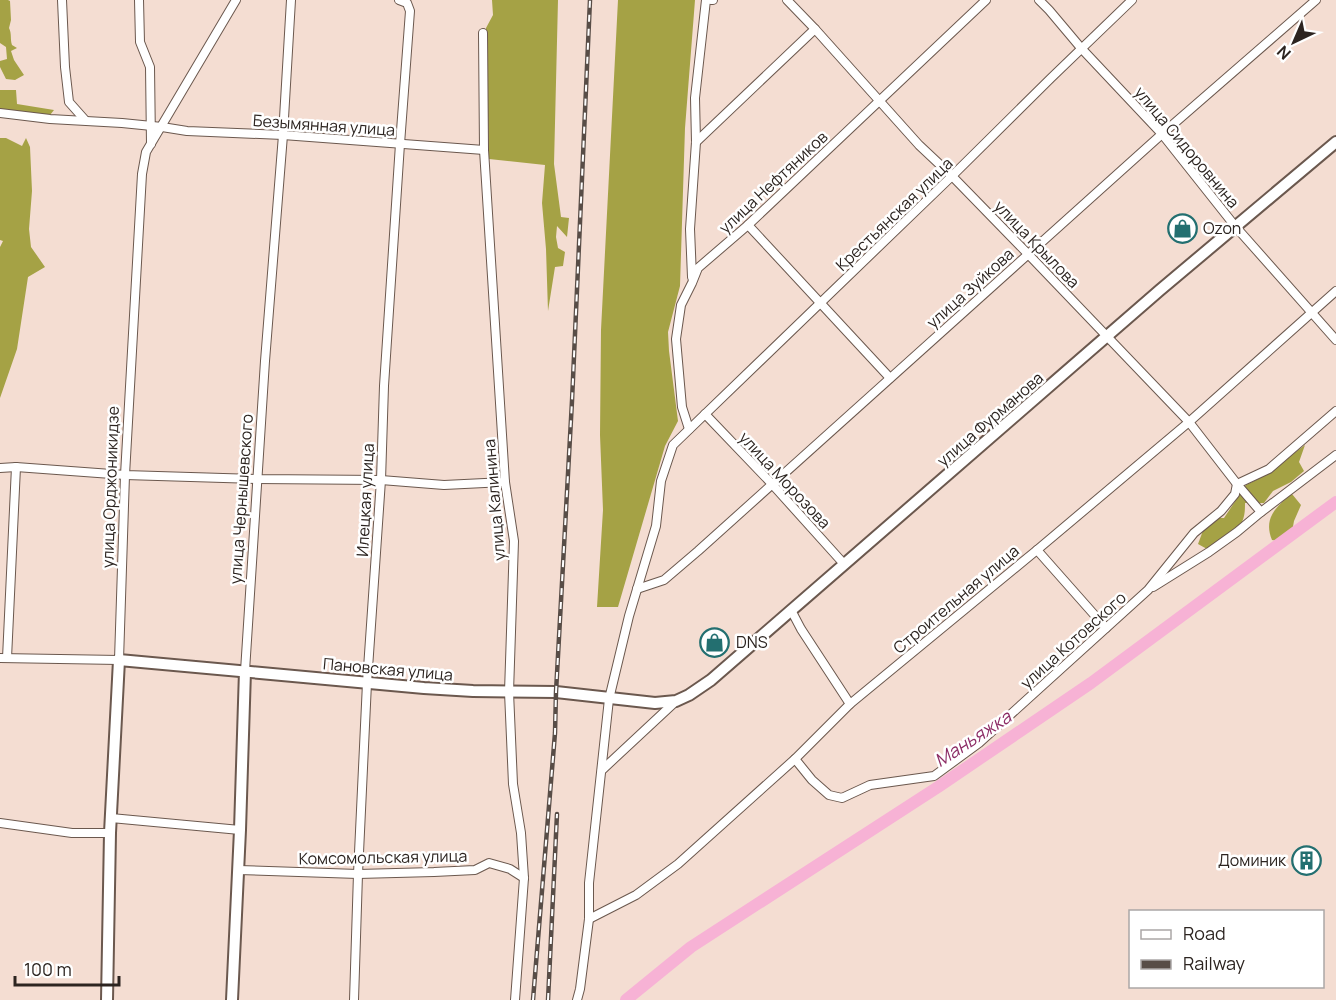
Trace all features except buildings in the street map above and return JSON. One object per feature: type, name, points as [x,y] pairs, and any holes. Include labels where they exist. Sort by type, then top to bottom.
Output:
[{"type":"main road","name":"улица Фурманова","points":[[655,703],[676,701],[711,680],[1235,226],[1336,142]]},
{"type":"main road","name":"Пановская улица","points":[[119,660],[424,688],[556,692],[655,703]]},
{"type":"main road","name":"улица Орджоникидзе","points":[[106,1000],[110,833],[119,660]]},
{"type":"main road","name":"улица Чернышевского","points":[[232,1000],[245,671]]},
{"type":"street","points":[[62,0],[69,102],[84,120]]},
{"type":"street","points":[[139,0],[140,42],[150,68],[151,146]]},
{"type":"street","name":"улица Орджоникидзе","points":[[119,660],[125,475],[142,174],[147,152],[236,0]]},
{"type":"street","name":"улица Чернышевского","points":[[245,671],[291,0]]},
{"type":"street","points":[[692,283],[690,229],[696,142],[694,98],[706,0]]},
{"type":"street","name":"улица Крылова","points":[[787,0],[919,145],[1028,254],[1188,422],[1261,512]]},
{"type":"street","name":"улица Нефтяников","points":[[689,429],[682,407],[676,339],[681,305],[698,268],[748,225],[986,0]]},
{"type":"street","name":"улица Сидоровнина","points":[[1039,0],[1162,134],[1235,226],[1336,340]]},
{"type":"street","name":"Крестьянская улица","points":[[637,589],[656,526],[661,481],[673,445],[1132,0]]},
{"type":"street","name":"улица Зуйкова","points":[[637,589],[664,580],[698,551],[1162,134],[1316,0]]},
{"type":"street","name":"Илецкая улица","points":[[354,1000],[367,683],[381,480],[384,386],[410,11],[403,2]]},
{"type":"street","points":[[696,142],[815,29]]},
{"type":"street","name":"улица Калинина","points":[[483,33],[484,150],[505,482],[514,541],[509,692],[513,784],[521,833],[524,879],[515,1000]]},
{"type":"street","name":"Безымянная улица","points":[[0,113],[187,131],[283,135],[484,150]]},
{"type":"street","points":[[748,225],[890,378]]},
{"type":"street","name":"Строительная улица","points":[[589,919],[636,895],[678,864],[795,759],[850,704],[1188,422],[1336,291]]},
{"type":"street","points":[[1237,484],[1269,469],[1336,411]]},
{"type":"street","name":"улица Морозова","points":[[705,414],[844,564]]},
{"type":"street","points":[[1148,590],[1238,532],[1336,455]]},
{"type":"street","points":[[0,468],[16,466],[125,475],[381,480],[444,485],[505,482]]},
{"type":"street","points":[[16,466],[3,658],[119,660]]},
{"type":"street","name":"улица Котовского","points":[[795,759],[828,795],[842,798],[870,785],[934,776],[979,743],[1148,590],[1194,533],[1228,503],[1235,494],[1237,484]]},
{"type":"street","points":[[1037,550],[1106,628]]},
{"type":"street","points":[[577,1000],[589,919],[589,883],[609,699],[637,589]]},
{"type":"street","points":[[791,610],[850,704]]},
{"type":"street","points":[[602,770],[676,701]]},
{"type":"street","points":[[111,818],[240,830]]},
{"type":"street","points":[[0,823],[72,833],[110,833]]},
{"type":"street","name":"Комсомольская улица","points":[[238,870],[358,874],[434,873],[475,870],[489,863],[510,869],[524,879]]},
{"type":"shaded area","points":[[0,0],[10,1],[9,28],[12,45],[17,48],[11,51],[24,75],[15,80],[6,79],[0,67],[0,61],[7,59],[6,47],[0,43]]},
{"type":"shaded area","points":[[492,0],[558,0],[554,164],[561,217],[569,218],[567,237],[557,226],[558,248],[565,252],[563,266],[555,267],[548,311],[542,203],[545,165],[489,159],[486,28],[493,15]]},
{"type":"shaded area","points":[[618,0],[695,0],[685,128],[680,286],[668,332],[678,421],[665,446],[618,607],[597,607],[603,510],[600,435],[601,330]]},
{"type":"shaded area","points":[[0,90],[16,90],[17,104],[54,110],[50,115],[0,109]]},
{"type":"shaded area","points":[[0,138],[6,138],[22,146],[26,138],[30,147],[32,191],[29,229],[31,247],[45,267],[28,277],[17,349],[0,398],[0,247],[3,241],[0,240]]},
{"type":"shaded area","points":[[1305,445],[1299,462],[1304,471],[1291,482],[1273,491],[1264,503],[1245,503],[1242,522],[1221,540],[1207,549],[1198,544],[1204,528],[1216,518],[1224,518],[1246,485],[1260,478]]},
{"type":"shaded area","points":[[1292,494],[1301,505],[1292,532],[1278,541],[1272,540],[1270,519],[1276,508]]},
{"type":"waterway","name":"Маньяжка","points":[[626,1000],[691,947],[938,787],[1091,683],[1336,502]]},
{"type":"railway","points":[[533,1000],[555,733],[590,0]]},
{"type":"railway","points":[[548,1000],[557,814]]},
{"type":"place","name":"Ozon","points":[[1182,228]]},
{"type":"place","name":"DNS","points":[[715,642]]},
{"type":"place","name":"Доминик","points":[[1307,860]]}]
